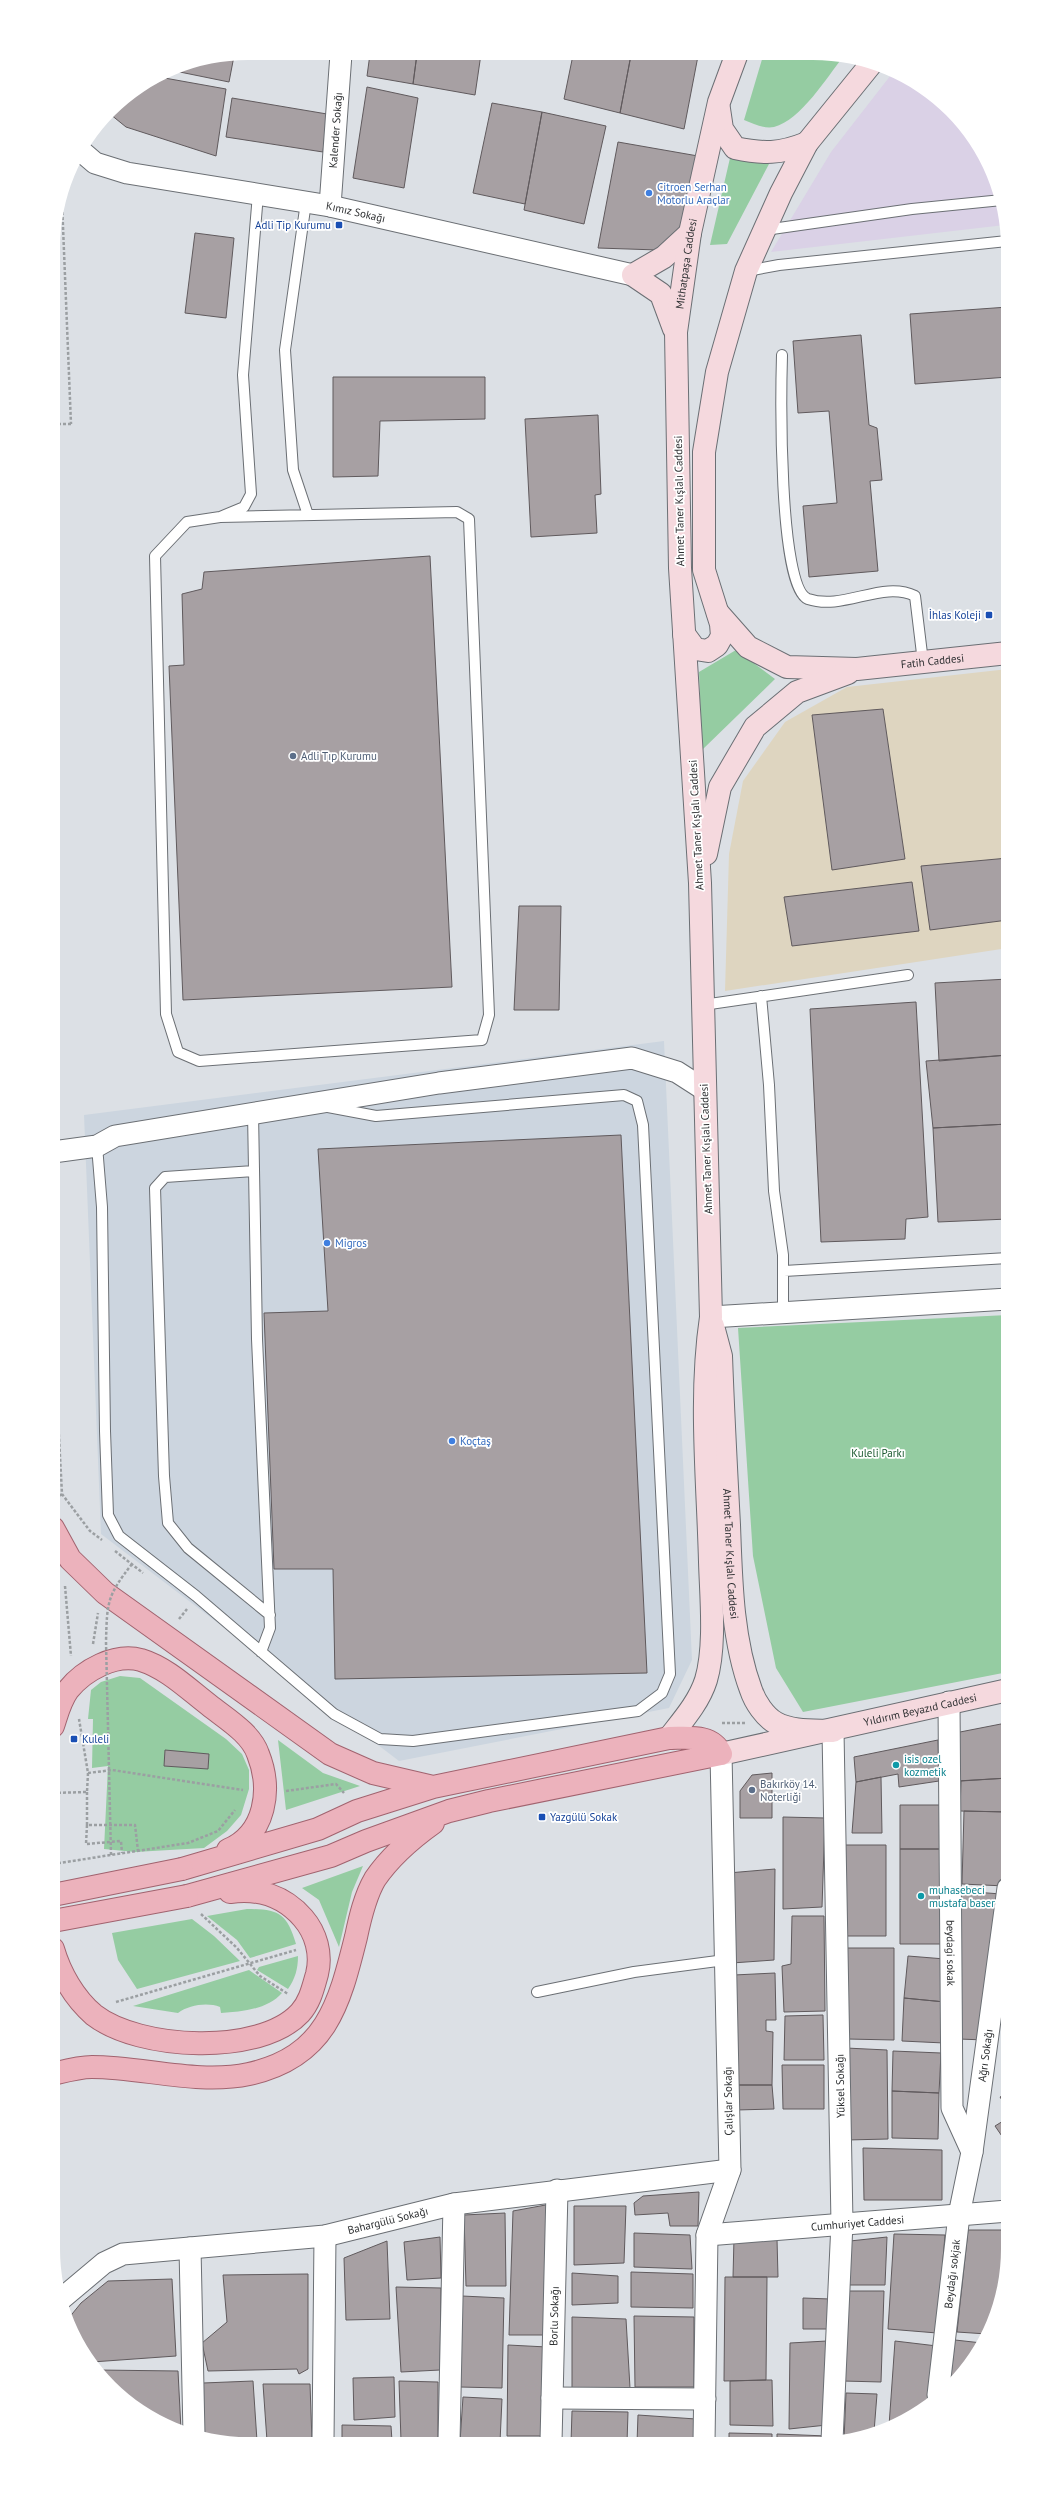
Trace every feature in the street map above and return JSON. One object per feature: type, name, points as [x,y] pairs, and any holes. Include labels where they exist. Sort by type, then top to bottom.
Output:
[{"type":"main road","name":"Mithatpaşa Caddesi","points":[[676,332],[690,233],[719,102],[735,60]]},
{"type":"main road","points":[[684,634],[695,649],[708,651],[717,645],[722,636],[704,570],[704,452],[717,372],[746,271],[807,143],[868,68]]},
{"type":"main road","points":[[719,102],[722,129],[735,148],[761,153],[787,151],[807,143]]},
{"type":"main road","points":[[676,332],[661,294],[633,275],[664,257],[690,233]]},
{"type":"main road","name":"Ahmet Taner Kışlalı Caddesi","points":[[670,1738],[699,1699],[706,1678],[710,1647],[711,1594],[704,1378],[705,1356],[711,1317],[700,883],[680,568],[676,332]]},
{"type":"main road","points":[[716,610],[748,647],[787,667],[857,670]]},
{"type":"main road","name":"Fatih Caddesi","points":[[857,670],[1001,654]]},
{"type":"main road","points":[[700,883],[720,787],[755,728],[797,692],[857,670]]},
{"type":"main road","name":"Ahmet Taner Kışlalı Caddesi","points":[[711,1317],[721,1356],[730,1567],[738,1639],[751,1691],[761,1709],[776,1723],[797,1728],[833,1731]]},
{"type":"main road","points":[[60,1538],[63,1548],[85,1576],[105,1593],[330,1754],[373,1773],[433,1787]]},
{"type":"main road","points":[[60,1705],[74,1685],[98,1666],[116,1660],[139,1660],[157,1666],[174,1677],[236,1727],[249,1740],[258,1753],[266,1794],[261,1816],[249,1836],[238,1846],[182,1869]]},
{"type":"main road","name":"Yıldırım Beyazıd Caddesi","points":[[721,1754],[833,1731],[949,1702],[1001,1691]]},
{"type":"main road","points":[[60,1894],[182,1869],[318,1829],[356,1811],[433,1787],[670,1738],[694,1738],[710,1741],[718,1747],[721,1754],[489,1801],[449,1811],[366,1840],[331,1856],[193,1902]]},
{"type":"main road","points":[[60,2073],[91,2067],[213,2077],[248,2074],[276,2065],[301,2053],[324,2028],[336,2007],[361,1915],[374,1881],[404,1846],[449,1811]]},
{"type":"main road","points":[[60,1920],[193,1902],[247,1890],[277,1897],[292,1905],[302,1917],[318,1944],[319,1965],[312,1993],[306,2005],[288,2023],[270,2033],[248,2039],[198,2043],[143,2036],[110,2024],[95,2015],[80,2001],[60,1969]]},
{"type":"street","name":"Kalender Sokağı","points":[[330,206],[341,60]]},
{"type":"street","name":"Kımız Sokağı","points":[[85,154],[95,163],[127,173],[330,206],[633,275]]},
{"type":"street","points":[[60,1151],[97,1146],[115,1136],[307,1103],[439,1083],[632,1058],[677,1072],[705,1090]]},
{"type":"street","points":[[711,1317],[1001,1299]]},
{"type":"street","name":"beydagi sokak","points":[[949,1702],[952,2108],[972,2152]]},
{"type":"street","name":"Yüksel Sokağı","points":[[832,2436],[842,2223],[833,1731]]},
{"type":"street","name":"Çalışlar Sokağı","points":[[704,2437],[707,2235],[730,2170],[721,1754]]},
{"type":"street","name":"Ağrı Sokağı","points":[[972,2152],[1001,1939]]},
{"type":"street","name":"Beydağı sokjak","points":[[939,2388],[960,2215],[972,2152]]},
{"type":"street","name":"Bahargülü Sokağı","points":[[66,2295],[104,2263],[123,2254],[325,2236],[454,2204],[557,2190],[730,2170]]},
{"type":"street","name":"Borlu Sokağı","points":[[551,2437],[557,2190]]},
{"type":"street","points":[[449,2437],[454,2204]]},
{"type":"street","name":"Cumhuriyet Caddesi","points":[[707,2235],[842,2223],[1001,2212]]},
{"type":"street","points":[[323,2437],[325,2236]]},
{"type":"street","points":[[190,2248],[194,2429]]},
{"type":"street","points":[[552,2398],[705,2399]]},
{"type":"lane","points":[[220,517],[244,507],[251,494],[243,375],[258,194]]},
{"type":"lane","points":[[765,230],[912,209],[995,201]]},
{"type":"lane","points":[[306,202],[285,350],[293,470],[308,515]]},
{"type":"lane","points":[[746,271],[779,265],[1001,242]]},
{"type":"lane","points":[[782,355],[781,469],[792,568],[797,587],[807,598],[820,601],[839,601],[904,590],[915,596],[923,662]]},
{"type":"lane","points":[[457,512],[469,519],[489,1015],[482,1040],[199,1061],[178,1052],[166,1014],[155,556],[187,522],[220,517],[457,512]]},
{"type":"lane","points":[[703,1005],[908,975]]},
{"type":"lane","points":[[761,996],[769,1085],[774,1191],[784,1271],[783,1313]]},
{"type":"lane","points":[[97,1146],[102,1207],[105,1431],[108,1516],[119,1536],[196,1596],[334,1714],[380,1739],[413,1741],[638,1711],[662,1692],[670,1674],[643,1125],[637,1101],[624,1095],[376,1116],[307,1103]]},
{"type":"lane","points":[[253,1113],[258,1346],[270,1615],[270,1628],[262,1652]]},
{"type":"lane","points":[[254,1171],[166,1177],[155,1188],[163,1442],[168,1523],[188,1548],[270,1615]]},
{"type":"lane","points":[[784,1271],[1001,1258]]},
{"type":"lane","points":[[537,1992],[634,1972],[725,1960]]},
{"type":"path","points":[[60,424],[71,424],[63,219]]},
{"type":"path","points":[[60,1456],[62,1494],[90,1531]]},
{"type":"path","points":[[63,1548],[74,1685],[88,1773],[86,1844],[121,1841],[122,1853]]},
{"type":"path","points":[[114,1551],[143,1573]]},
{"type":"path","points":[[111,1855],[106,1642],[107,1608],[114,1588],[132,1564]]},
{"type":"path","points":[[98,1666],[93,1651],[95,1621],[105,1593]]},
{"type":"path","points":[[721,1723],[776,1723]]},
{"type":"path","points":[[88,1773],[112,1770],[266,1794]]},
{"type":"path","points":[[60,1793],[87,1792]]},
{"type":"path","points":[[338,1798],[345,1795]]},
{"type":"path","points":[[60,1863],[188,1843],[218,1831],[234,1810]]},
{"type":"path","points":[[87,1825],[135,1825],[138,1851]]},
{"type":"path","points":[[193,1902],[202,1916],[237,1948],[260,1976],[306,2005]]},
{"type":"path","points":[[95,2015],[102,2006],[318,1944]]},
{"type":"shaded area","points":[[890,76],[907,85],[937,107],[962,134],[976,154],[987,176],[995,199],[999,226],[771,252],[831,152]]},
{"type":"shaded area","points":[[1001,670],[1001,949],[725,991],[729,854],[743,781],[785,722],[847,687]]},
{"type":"shaded area","points":[[664,1041],[692,1660],[669,1708],[399,1761],[101,1534],[84,1115]]},
{"type":"green space","points":[[762,60],[825,60],[839,62],[813,97],[794,116],[784,123],[774,127],[766,127],[744,120]]},
{"type":"green space","points":[[730,158],[769,164],[727,244],[710,245]]},
{"type":"green space","points":[[736,650],[775,679],[702,750],[699,672]]},
{"type":"green space","name":"Kuleli Parkı","points":[[1001,1315],[1001,1673],[803,1712],[776,1668],[753,1556],[738,1328]]},
{"type":"green space","points":[[120,1676],[140,1678],[226,1739],[242,1754],[249,1770],[249,1789],[241,1815],[227,1831],[204,1848],[135,1852],[104,1849],[108,1766],[92,1768],[93,1719],[88,1719],[91,1690],[101,1682]]},
{"type":"green space","points":[[278,1740],[323,1773],[360,1786],[286,1810]]},
{"type":"green space","points":[[363,1866],[352,1892],[339,1947],[319,1900],[302,1888]]},
{"type":"green space","points":[[247,1909],[266,1910],[280,1915],[289,1925],[296,1944],[250,1958],[237,1940],[207,1916]]},
{"type":"green space","points":[[192,1919],[214,1936],[240,1961],[137,1989],[118,1960],[112,1933]]},
{"type":"green space","points":[[298,1956],[296,1974],[288,1989],[257,1970],[259,1967]]},
{"type":"green space","points":[[249,1970],[282,1993],[270,2003],[254,2009],[229,2013],[221,2013],[220,2007],[215,2005],[193,2006],[178,2013],[133,2006]]},
{"type":"building","points":[[233,60],[229,82],[181,72],[199,66]]},
{"type":"building","points":[[369,60],[416,60],[413,84],[367,76]]},
{"type":"building","points":[[416,60],[480,60],[475,95],[413,84]]},
{"type":"building","points":[[572,60],[630,60],[620,113],[564,99]]},
{"type":"building","points":[[630,60],[697,60],[684,129],[620,113]]},
{"type":"building","points":[[166,78],[226,89],[216,156],[126,127],[113,117],[134,99]]},
{"type":"building","points":[[367,87],[418,98],[404,188],[353,178]]},
{"type":"building","points":[[232,98],[327,114],[323,152],[226,137]]},
{"type":"building","points":[[492,103],[542,112],[525,204],[473,193]]},
{"type":"building","points":[[542,112],[606,126],[584,224],[524,210]]},
{"type":"building","name":"Citroen Serhan Motorlu Araçlar","points":[[618,142],[698,156],[679,231],[658,250],[598,248]]},
{"type":"building","points":[[195,233],[234,238],[226,318],[185,313]]},
{"type":"building","points":[[1001,308],[1001,378],[915,384],[910,314]]},
{"type":"building","points":[[861,335],[869,425],[877,428],[882,480],[870,481],[878,571],[809,577],[803,506],[837,503],[829,411],[798,413],[793,341]]},
{"type":"building","points":[[333,377],[485,377],[485,419],[380,421],[378,476],[333,477]]},
{"type":"building","points":[[598,415],[601,494],[595,495],[597,533],[531,537],[525,419]]},
{"type":"building","points":[[430,556],[452,987],[183,1000],[169,666],[184,665],[182,594],[202,589],[204,572]]},
{"type":"building","points":[[883,709],[905,859],[832,870],[812,715]]},
{"type":"building","points":[[1001,859],[1001,921],[930,930],[921,866]]},
{"type":"building","points":[[912,882],[919,931],[792,946],[784,897]]},
{"type":"building","points":[[519,906],[561,906],[559,1010],[514,1010]]},
{"type":"building","points":[[1001,979],[1001,1056],[939,1061],[935,983]]},
{"type":"building","points":[[916,1002],[928,1217],[906,1219],[905,1239],[821,1242],[810,1009]]},
{"type":"building","points":[[1001,1056],[1001,1124],[933,1128],[926,1061]]},
{"type":"building","points":[[1001,1124],[1001,1219],[938,1222],[933,1128]]},
{"type":"building","name":"Koçtaş","points":[[621,1135],[647,1673],[335,1679],[333,1569],[274,1569],[264,1313],[328,1311],[318,1149]]},
{"type":"building","points":[[1001,1724],[1001,1778],[957,1781],[955,1733]]},
{"type":"building","name":"isis ozel kozmetik","points":[[938,1740],[939,1781],[899,1787],[898,1774],[856,1782],[854,1757]]},
{"type":"building","points":[[165,1750],[209,1754],[208,1769],[164,1766]]},
{"type":"building","points":[[772,1773],[772,1818],[740,1818],[740,1791],[752,1775]]},
{"type":"building","points":[[881,1777],[882,1833],[852,1833],[856,1782]]},
{"type":"building","points":[[1001,1778],[1001,1812],[960,1811],[961,1781]]},
{"type":"building","points":[[900,1805],[940,1805],[941,1849],[900,1849]]},
{"type":"building","points":[[964,1811],[1001,1812],[1001,1886],[962,1884]]},
{"type":"building","points":[[783,1817],[825,1818],[822,1907],[783,1909]]},
{"type":"building","points":[[845,1845],[886,1845],[886,1936],[846,1936]]},
{"type":"building","name":"muhasebeci mustafa baser","points":[[900,1849],[941,1849],[943,1944],[900,1944]]},
{"type":"building","points":[[775,1869],[774,1960],[732,1963],[728,1873]]},
{"type":"building","points":[[961,1891],[1001,1894],[985,2040],[959,2039]]},
{"type":"building","points":[[792,1916],[824,1916],[825,2011],[784,2012],[782,1966],[791,1964]]},
{"type":"building","points":[[847,1948],[894,1948],[894,2040],[847,2039]]},
{"type":"building","points":[[908,1956],[945,1959],[945,2002],[904,1998]]},
{"type":"building","points":[[775,1973],[776,2020],[766,2020],[766,2031],[773,2032],[772,2085],[735,2085],[734,1975]]},
{"type":"building","points":[[904,1998],[945,2002],[944,2043],[902,2041]]},
{"type":"building","points":[[823,2015],[824,2060],[784,2060],[785,2016]]},
{"type":"building","points":[[846,2048],[887,2050],[888,2139],[847,2140]]},
{"type":"building","points":[[893,2051],[941,2053],[939,2093],[892,2091]]},
{"type":"building","points":[[782,2065],[824,2065],[824,2109],[783,2109]]},
{"type":"building","points":[[735,2085],[772,2085],[774,2109],[736,2110]]},
{"type":"building","points":[[892,2091],[939,2093],[938,2139],[892,2138]]},
{"type":"building","points":[[1001,2122],[1001,2135],[995,2126]]},
{"type":"building","points":[[863,2148],[942,2150],[942,2200],[864,2200]]},
{"type":"building","points":[[699,2192],[698,2226],[670,2226],[668,2213],[635,2215],[634,2203],[643,2196]]},
{"type":"building","points":[[551,2204],[547,2335],[509,2335],[513,2211]]},
{"type":"building","points":[[574,2206],[626,2206],[624,2263],[574,2265]]},
{"type":"building","points":[[505,2213],[506,2286],[466,2286],[464,2215]]},
{"type":"building","points":[[968,2230],[1001,2230],[1001,2261],[995,2298],[987,2321],[981,2334],[957,2332]]},
{"type":"building","points":[[634,2233],[690,2235],[692,2269],[634,2267]]},
{"type":"building","points":[[894,2234],[945,2235],[937,2333],[888,2329]]},
{"type":"building","points":[[440,2237],[441,2278],[407,2280],[404,2242]]},
{"type":"building","points":[[887,2237],[885,2285],[846,2285],[850,2241]]},
{"type":"building","points":[[734,2238],[777,2239],[778,2277],[733,2277]]},
{"type":"building","points":[[387,2241],[390,2319],[346,2320],[344,2258]]},
{"type":"building","points":[[631,2272],[693,2274],[693,2308],[631,2307]]},
{"type":"building","points":[[572,2273],[618,2276],[618,2303],[572,2305]]},
{"type":"building","points":[[308,2274],[308,2369],[299,2374],[297,2369],[208,2371],[202,2343],[227,2322],[223,2275]]},
{"type":"building","points":[[725,2277],[767,2277],[766,2380],[724,2381]]},
{"type":"building","points":[[172,2279],[176,2356],[98,2362],[85,2343],[72,2314],[81,2303],[108,2281]]},
{"type":"building","points":[[396,2287],[441,2288],[440,2370],[401,2372]]},
{"type":"building","points":[[846,2291],[884,2291],[881,2382],[843,2381]]},
{"type":"building","points":[[462,2296],[504,2298],[502,2388],[460,2387]]},
{"type":"building","points":[[803,2298],[830,2299],[831,2329],[803,2329]]},
{"type":"building","points":[[634,2316],[694,2317],[694,2387],[635,2387]]},
{"type":"building","points":[[572,2317],[626,2319],[630,2388],[572,2388]]},
{"type":"building","points":[[955,2340],[976,2342],[962,2363],[951,2377]]},
{"type":"building","points":[[827,2341],[827,2425],[789,2429],[790,2343]]},
{"type":"building","points":[[895,2341],[937,2346],[931,2395],[907,2412],[889,2421]]},
{"type":"building","points":[[508,2345],[547,2347],[547,2436],[507,2436]]},
{"type":"building","points":[[105,2370],[178,2371],[181,2425],[154,2412],[134,2398],[115,2382]]},
{"type":"building","points":[[394,2377],[395,2417],[354,2420],[353,2378]]},
{"type":"building","points":[[772,2380],[773,2426],[730,2425],[730,2381]]},
{"type":"building","points":[[253,2381],[257,2437],[236,2437],[203,2432],[203,2383]]},
{"type":"building","points":[[399,2381],[438,2382],[438,2437],[401,2437]]},
{"type":"building","points":[[263,2384],[310,2384],[312,2437],[267,2437]]},
{"type":"building","points":[[846,2393],[877,2394],[874,2427],[862,2431],[844,2434]]},
{"type":"building","points":[[463,2397],[502,2399],[500,2437],[460,2437]]},
{"type":"building","points":[[572,2411],[628,2412],[627,2437],[571,2437]]},
{"type":"building","points":[[638,2415],[696,2419],[696,2437],[637,2437]]},
{"type":"building","points":[[342,2425],[391,2426],[392,2437],[342,2437]]},
{"type":"building","points":[[729,2433],[772,2434],[772,2437],[729,2437]]},
{"type":"building","points":[[777,2434],[827,2436],[825,2437],[777,2437]]},
{"type":"place","name":"Citroen Serhan Motorlu Araçlar","points":[[649,193]]},
{"type":"place","name":"Adli Tip Kurumu","points":[[339,225]]},
{"type":"place","name":"İhlas Koleji","points":[[989,615]]},
{"type":"place","name":"Adli Tıp Kurumu","points":[[293,756]]},
{"type":"place","name":"Migros","points":[[327,1243]]},
{"type":"place","name":"Koçtaş","points":[[452,1441]]},
{"type":"place","name":"Kuleli","points":[[74,1739]]},
{"type":"place","name":"isis ozel kozmetik","points":[[896,1765]]},
{"type":"place","name":"Bakırköy 14. Noterliği","points":[[752,1790]]},
{"type":"place","name":"Yazgülü Sokak","points":[[542,1817]]},
{"type":"place","name":"muhasebeci mustafa baser","points":[[921,1896]]}]
